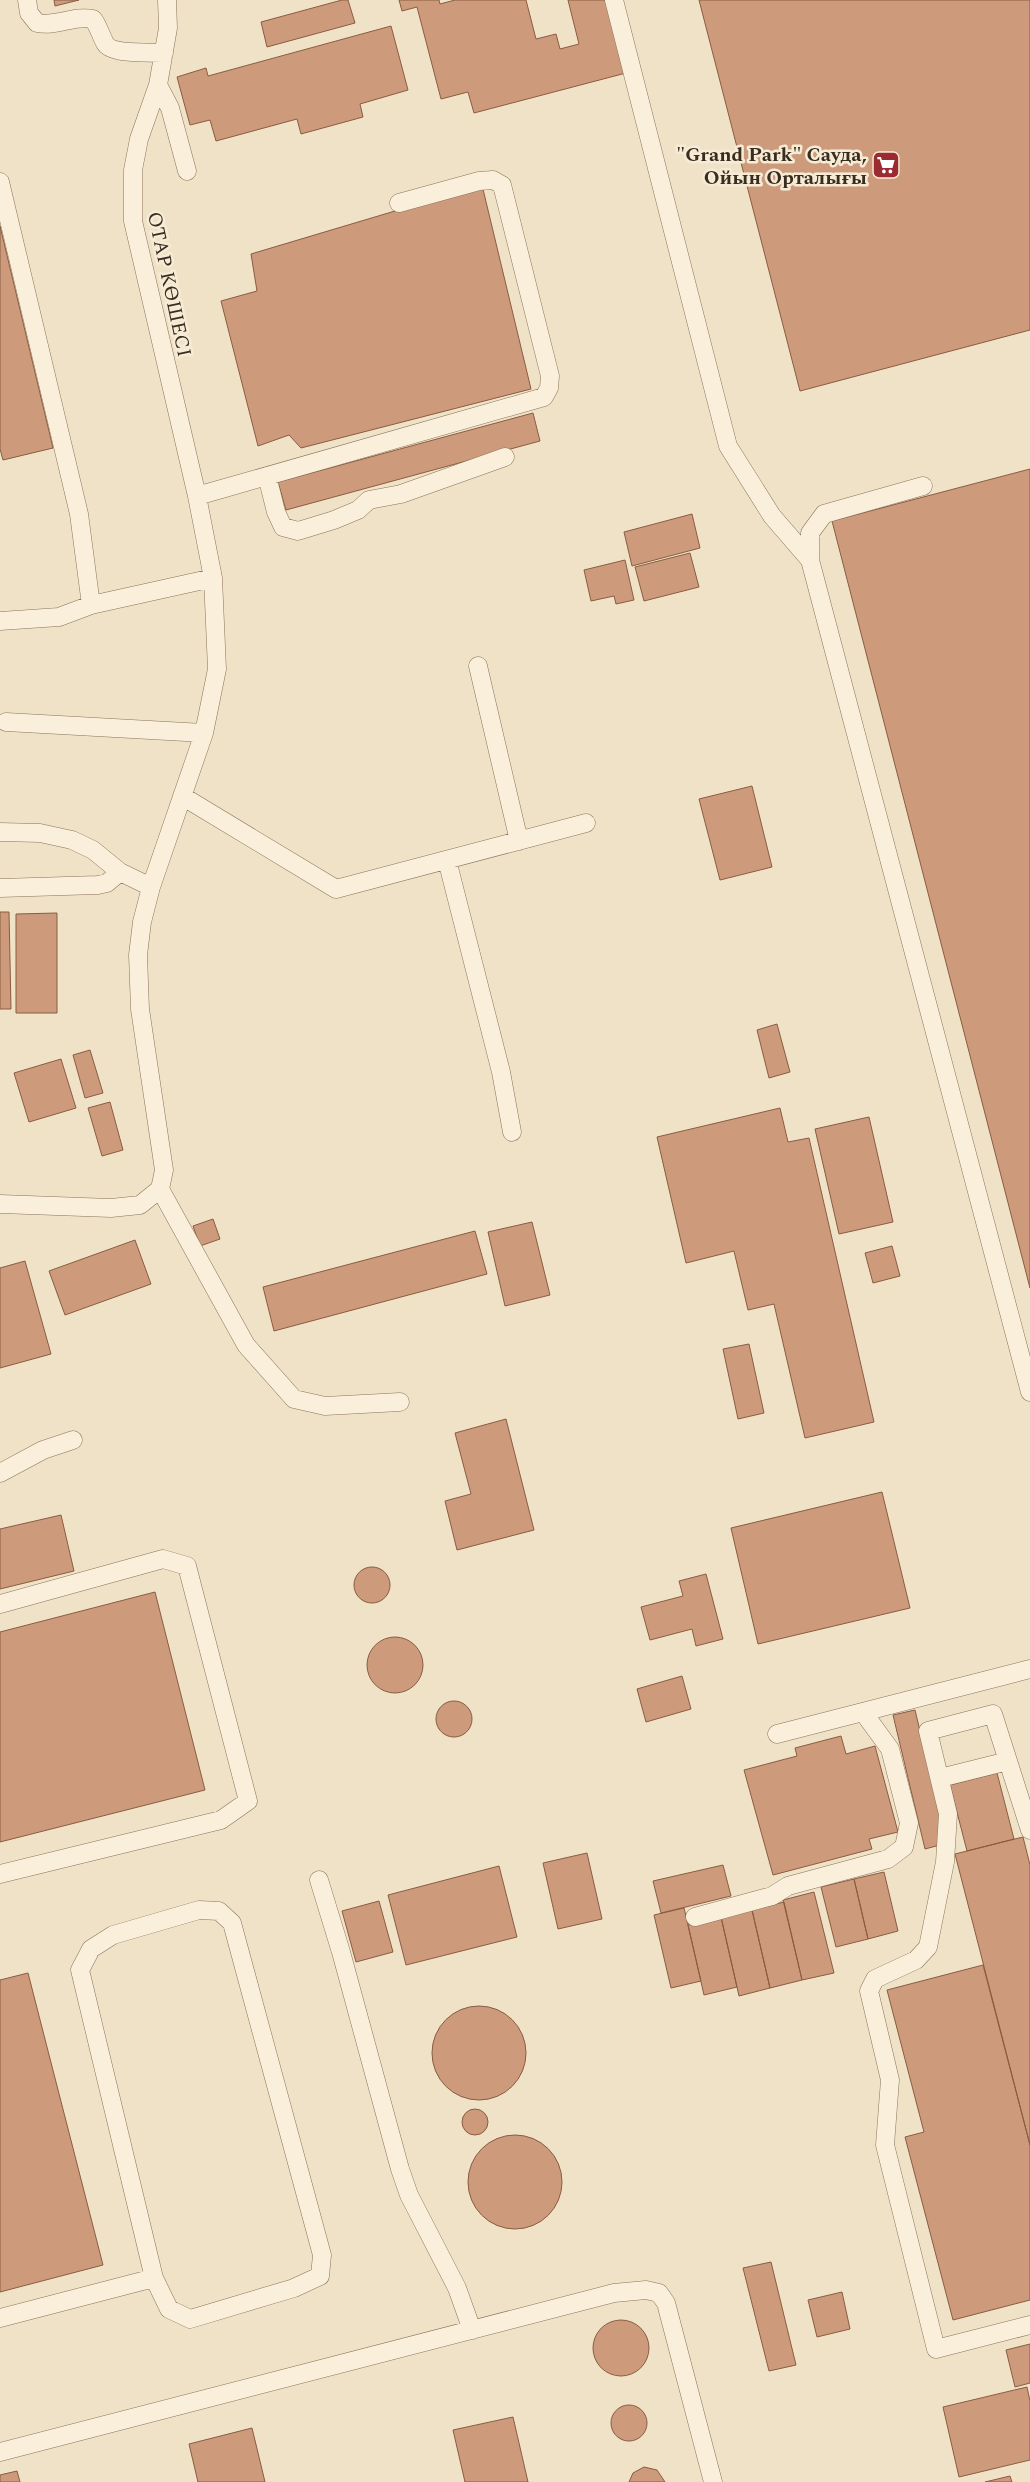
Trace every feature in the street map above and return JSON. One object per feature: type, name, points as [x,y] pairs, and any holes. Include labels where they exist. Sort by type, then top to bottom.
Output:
[{"type":"street","points":[[27,0],[29,13],[37,24],[47,25],[83,17],[93,19],[99,27],[105,44],[113,50],[164,53]]},
{"type":"street","name":"ОТАР КӨШЕСІ","points":[[160,1189],[164,1170],[140,1009],[138,955],[142,922],[150,887],[204,734],[217,669],[212,578],[197,496],[133,220],[131,196],[133,170],[139,139],[158,85],[164,53],[168,28],[166,0]]},
{"type":"street","points":[[614,0],[728,446],[772,516],[810,560]]},
{"type":"street","points":[[158,85],[170,108],[187,171]]},
{"type":"street","points":[[197,496],[544,397],[549,388],[550,376],[502,186],[493,180],[479,181],[399,203]]},
{"type":"street","points":[[0,182],[79,514],[92,605]]},
{"type":"street","points":[[267,476],[283,528],[298,530],[358,510],[369,500],[400,494],[505,458]]},
{"type":"street","points":[[923,486],[824,514],[810,533],[810,560],[1030,1392]]},
{"type":"street","points":[[0,621],[59,618],[92,605],[212,578]]},
{"type":"street","points":[[478,666],[519,841]]},
{"type":"street","points":[[6,722],[204,734]]},
{"type":"street","points":[[182,796],[336,889],[586,823]]},
{"type":"street","points":[[0,832],[40,834],[72,840],[93,850],[120,872],[150,887]]},
{"type":"street","points":[[447,860],[501,1072],[512,1132]]},
{"type":"street","points":[[0,888],[98,885],[107,883],[120,872]]},
{"type":"street","points":[[0,1204],[111,1208],[140,1205],[160,1189],[246,1345],[294,1399],[325,1406],[400,1402]]},
{"type":"street","points":[[0,1473],[43,1450],[73,1440]]},
{"type":"street","points":[[0,1604],[164,1559],[187,1566],[248,1801],[221,1820],[0,1874]]},
{"type":"street","points":[[777,1734],[1030,1668]]},
{"type":"street","points":[[695,1917],[772,1896],[788,1886],[888,1859],[904,1847],[909,1823],[890,1749],[863,1712]]},
{"type":"street","points":[[1030,1830],[993,1714],[928,1731],[948,1814],[945,1862],[928,1947],[916,1960],[874,1979],[869,1991],[890,2080],[885,2145],[936,2349],[1030,2325]]},
{"type":"street","points":[[940,1778],[1008,1761]]},
{"type":"street","points":[[319,1880],[341,1952],[400,2169],[409,2195],[457,2288],[472,2330]]},
{"type":"street","points":[[198,1910],[219,1911],[232,1923],[322,2255],[320,2276],[294,2288],[190,2319],[169,2309],[154,2278],[80,1970],[91,1950],[113,1935],[198,1910]]},
{"type":"street","points":[[0,2318],[154,2278]]},
{"type":"street","points":[[0,2452],[614,2293],[646,2290],[660,2293],[666,2303],[713,2482]]},
{"type":"building","points":[[54,0],[79,0],[55,6]]},
{"type":"building","points":[[348,0],[355,23],[267,47],[261,22]]},
{"type":"building","points":[[399,0],[439,0],[440,4],[455,0],[526,0],[536,39],[556,34],[560,49],[579,44],[568,0],[606,0],[626,73],[474,113],[468,92],[441,99],[417,7],[402,11]]},
{"type":"building","name":"\"Grand Park\" Сауда, Ойын Орталығы","points":[[699,0],[1030,0],[1030,330],[800,391]]},
{"type":"building","points":[[391,26],[408,90],[360,104],[363,117],[301,134],[297,119],[216,141],[210,120],[190,125],[177,77],[206,68],[208,76]]},
{"type":"building","points":[[482,185],[531,389],[301,448],[289,435],[258,446],[221,301],[257,291],[251,254]]},
{"type":"building","points":[[0,226],[53,448],[3,460],[0,449]]},
{"type":"building","points":[[533,413],[540,441],[286,510],[278,482]]},
{"type":"building","points":[[1030,469],[1030,1288],[832,521]]},
{"type":"building","points":[[692,514],[700,548],[632,566],[624,532]]},
{"type":"building","points":[[690,553],[699,587],[644,601],[635,567]]},
{"type":"building","points":[[625,560],[634,600],[616,604],[614,596],[591,601],[584,570]]},
{"type":"building","points":[[752,786],[772,867],[720,880],[699,799]]},
{"type":"building","points":[[0,912],[9,912],[11,1009],[0,1009]]},
{"type":"building","points":[[57,913],[57,1013],[16,1013],[16,914]]},
{"type":"building","points":[[777,1024],[790,1072],[769,1078],[757,1030]]},
{"type":"building","points":[[90,1050],[103,1093],[85,1098],[73,1055]]},
{"type":"building","points":[[61,1059],[76,1108],[29,1122],[14,1073]]},
{"type":"building","points":[[110,1102],[123,1150],[102,1156],[88,1108]]},
{"type":"building","points":[[780,1108],[788,1142],[809,1138],[874,1422],[805,1438],[774,1304],[748,1310],[734,1251],[686,1263],[657,1137]]},
{"type":"building","points":[[869,1117],[893,1222],[839,1234],[815,1129]]},
{"type":"building","points":[[213,1219],[220,1239],[200,1246],[193,1226]]},
{"type":"building","points":[[532,1222],[550,1295],[505,1306],[488,1232]]},
{"type":"building","points":[[475,1231],[487,1274],[274,1331],[263,1287]]},
{"type":"building","points":[[135,1240],[151,1284],[65,1315],[49,1271]]},
{"type":"building","points":[[892,1246],[900,1276],[873,1283],[865,1253]]},
{"type":"building","points":[[25,1261],[51,1354],[0,1368],[0,1268]]},
{"type":"building","points":[[749,1344],[764,1413],[738,1419],[723,1349]]},
{"type":"building","points":[[506,1419],[534,1530],[457,1550],[445,1501],[471,1494],[455,1433]]},
{"type":"building","points":[[882,1492],[910,1608],[758,1644],[731,1528]]},
{"type":"building","points":[[61,1515],[74,1571],[0,1589],[0,1529]]},
{"type":"building","points":[[372,1567],[379,1568],[385,1572],[389,1578],[389,1592],[385,1598],[379,1602],[372,1603],[365,1602],[359,1598],[355,1592],[354,1585],[355,1578],[359,1572],[365,1568]]},
{"type":"building","points":[[706,1574],[723,1639],[696,1646],[692,1629],[650,1640],[641,1607],[683,1596],[679,1581]]},
{"type":"building","points":[[155,1592],[205,1790],[0,1842],[0,1632]]},
{"type":"building","points":[[395,1637],[406,1639],[415,1645],[421,1654],[423,1665],[421,1676],[415,1685],[406,1691],[395,1693],[384,1691],[375,1685],[369,1676],[367,1665],[369,1654],[375,1645],[384,1639]]},
{"type":"building","points":[[682,1676],[691,1709],[646,1722],[637,1689]]},
{"type":"building","points":[[454,1701],[461,1702],[467,1706],[471,1712],[471,1726],[467,1732],[461,1736],[454,1737],[447,1736],[441,1732],[437,1726],[436,1719],[437,1712],[441,1706],[447,1702]]},
{"type":"building","points":[[915,1710],[942,1823],[940,1845],[925,1849],[893,1715]]},
{"type":"building","points":[[841,1736],[846,1754],[875,1746],[898,1832],[869,1839],[872,1849],[773,1875],[744,1770],[797,1756],[795,1748]]},
{"type":"building","points":[[997,1773],[1014,1839],[967,1851],[950,1785]]},
{"type":"building","points":[[1023,1837],[1030,1865],[1030,2145],[955,1854]]},
{"type":"building","points":[[587,1853],[602,1919],[558,1929],[543,1863]]},
{"type":"building","points":[[723,1865],[731,1896],[661,1913],[653,1881]]},
{"type":"building","points":[[499,1866],[517,1937],[406,1965],[388,1895]]},
{"type":"building","points":[[884,1872],[898,1931],[868,1939],[854,1879]]},
{"type":"building","points":[[854,1879],[868,1939],[836,1947],[821,1887]]},
{"type":"building","points":[[814,1892],[834,1973],[802,1980],[783,1900]]},
{"type":"building","points":[[379,1901],[393,1952],[356,1962],[342,1911]]},
{"type":"building","points":[[784,1902],[802,1980],[770,1988],[752,1910]]},
{"type":"building","points":[[684,1908],[701,1981],[671,1988],[654,1915]]},
{"type":"building","points":[[752,1910],[770,1988],[739,1996],[721,1917]]},
{"type":"building","points":[[721,1917],[737,1987],[704,1995],[688,1925]]},
{"type":"building","points":[[983,1965],[1030,2145],[1030,2300],[953,2320],[905,2137],[924,2132],[887,1990]]},
{"type":"building","points":[[28,1973],[103,2265],[0,2292],[0,1980]]},
{"type":"building","points":[[479,2006],[497,2010],[512,2020],[522,2035],[526,2053],[522,2071],[512,2086],[497,2096],[479,2100],[461,2096],[446,2086],[436,2071],[432,2053],[436,2035],[446,2020],[461,2010]]},
{"type":"building","points":[[475,2109],[484,2113],[488,2122],[484,2131],[475,2135],[466,2131],[462,2122],[466,2113]]},
{"type":"building","points":[[515,2135],[533,2139],[548,2149],[558,2164],[562,2182],[558,2200],[548,2215],[533,2225],[515,2229],[497,2225],[482,2215],[472,2200],[468,2182],[472,2164],[482,2149],[497,2139]]},
{"type":"building","points":[[771,2262],[796,2365],[769,2371],[743,2268]]},
{"type":"building","points":[[842,2292],[850,2329],[817,2337],[808,2300]]},
{"type":"building","points":[[621,2320],[632,2322],[641,2328],[647,2337],[649,2348],[647,2359],[641,2368],[632,2374],[621,2376],[610,2374],[601,2368],[595,2359],[593,2348],[595,2337],[601,2328],[610,2322]]},
{"type":"building","points":[[1030,2344],[1030,2383],[1015,2387],[1006,2350]]},
{"type":"building","points":[[1027,2387],[1030,2401],[1030,2460],[959,2477],[943,2407]]},
{"type":"building","points":[[629,2405],[636,2406],[642,2410],[646,2416],[646,2430],[642,2436],[636,2440],[629,2441],[622,2440],[616,2436],[612,2430],[611,2423],[612,2416],[616,2410],[622,2406]]},
{"type":"building","points":[[513,2417],[528,2482],[465,2482],[453,2430]]},
{"type":"building","points":[[252,2428],[265,2482],[198,2482],[189,2444]]},
{"type":"building","points":[[644,2467],[657,2470],[665,2482],[629,2482],[633,2473]]},
{"type":"building","points":[[17,2471],[20,2482],[0,2482],[0,2475]]},
{"type":"building","points":[[1010,2476],[1012,2482],[985,2482]]},
{"type":"place","name":"\"Grand Park\" Сауда, Ойын Орталығы","points":[[886,165]]}]
